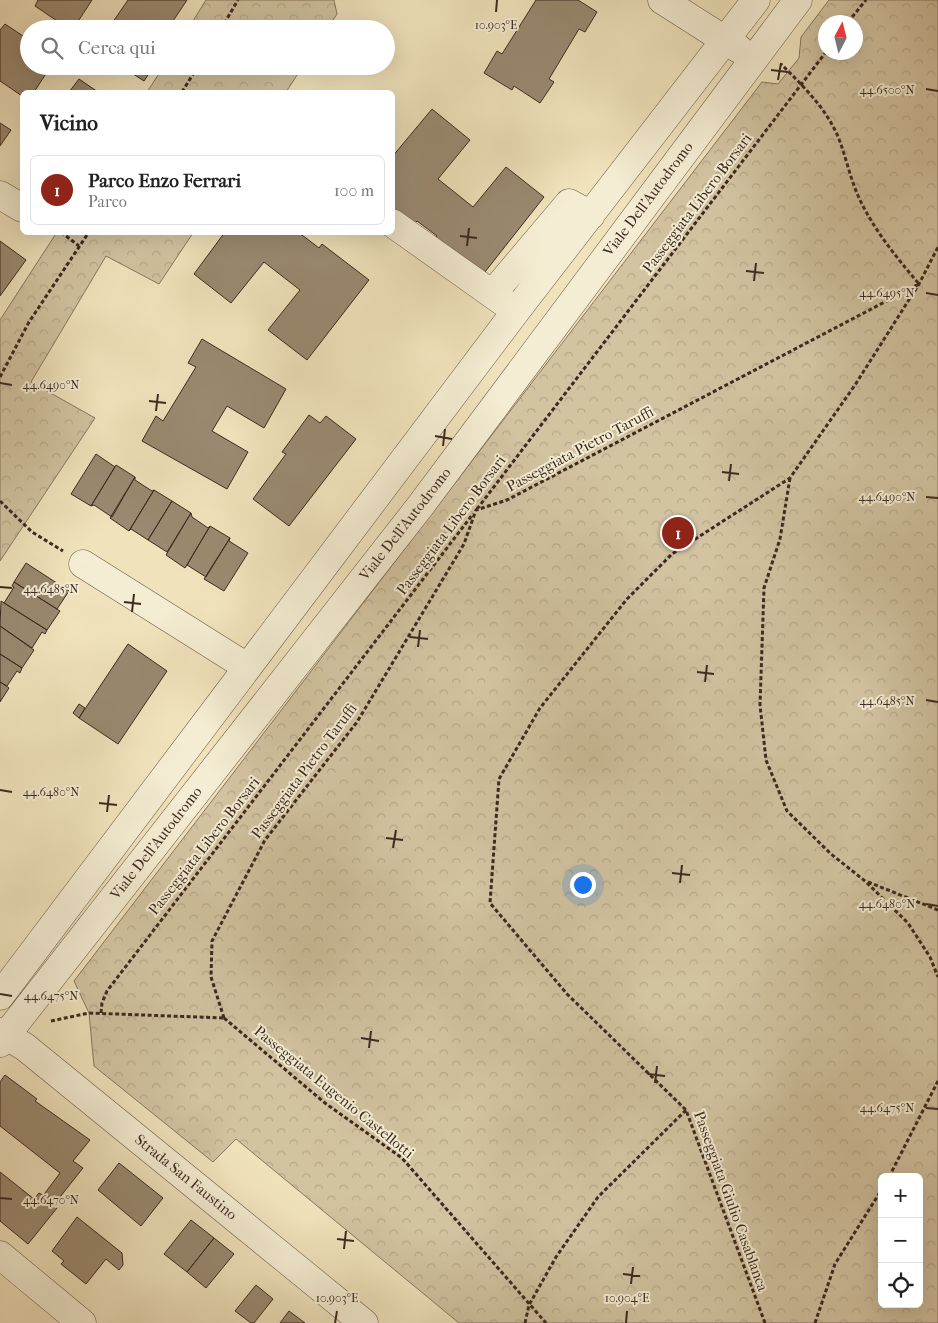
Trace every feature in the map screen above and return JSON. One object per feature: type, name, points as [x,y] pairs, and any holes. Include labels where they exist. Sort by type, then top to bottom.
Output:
[{"type":"street","points":[[662,0],[724,39],[757,52]]},
{"type":"street","name":"Viale Dell'Autodromo","points":[[0,996],[516,311],[592,215],[724,39],[756,0]]},
{"type":"street","name":"Viale Dell'Autodromo","points":[[2,1036],[421,505],[757,52],[798,0]]},
{"type":"street","points":[[0,195],[20,207]]},
{"type":"street","points":[[494,293],[569,203],[592,215]]},
{"type":"street","points":[[395,225],[494,293],[516,311]]},
{"type":"street","points":[[83,564],[248,667]]},
{"type":"street","name":"Strada San Faustino","points":[[2,1036],[203,1191],[364,1323]]},
{"type":"street","points":[[0,1255],[82,1323]]},
{"type":"path","points":[[226,20],[238,0]]},
{"type":"path","points":[[854,15],[866,0]]},
{"type":"path","points":[[757,52],[802,84],[821,108],[838,138],[861,202],[877,230],[919,284]]},
{"type":"path","name":"Passeggiata Libero Borsari","points":[[101,1013],[102,1003],[107,990],[820,60]]},
{"type":"path","points":[[183,90],[192,75]]},
{"type":"path","points":[[66,235],[79,246]]},
{"type":"path","points":[[0,377],[29,322],[87,235]]},
{"type":"path","points":[[938,247],[919,284],[855,385],[790,478],[780,540],[764,588],[760,705],[766,760],[787,811],[832,854],[865,881],[908,924],[930,957],[938,977]]},
{"type":"path","name":"Passeggiata Pietro Taruffi","points":[[224,1018],[211,977],[212,941],[265,840],[357,722],[464,544],[476,510],[507,500],[919,284]]},
{"type":"path","name":"Passeggiata Giulio Casablanca","points":[[765,1323],[686,1110],[567,994],[490,903],[499,779],[540,708],[627,599],[672,554],[790,478]]},
{"type":"path","points":[[0,501],[32,532],[83,564]]},
{"type":"path","points":[[865,881],[938,910]]},
{"type":"path","points":[[47,1015],[45,1022],[89,1013],[224,1018]]},
{"type":"path","name":"Passeggiata Eugenio Castellotti","points":[[224,1018],[325,1103],[402,1158],[546,1323]]},
{"type":"path","points":[[891,1173],[938,1081]]},
{"type":"path","points":[[525,1323],[529,1305],[556,1257],[598,1197],[686,1110]]},
{"type":"path","points":[[815,1323],[835,1264],[878,1195]]},
{"type":"green space","points":[[206,0],[334,0],[337,14],[333,20],[194,20]]},
{"type":"green space","points":[[829,0],[938,0],[938,1323],[459,1323],[236,1139],[213,1162],[94,1066],[89,1013],[74,981],[762,82],[778,84],[799,58],[801,37]]},
{"type":"green space","points":[[158,75],[297,75],[287,90],[148,90]]},
{"type":"green space","points":[[55,235],[192,235],[159,284],[106,256],[31,382],[95,418],[0,561],[0,320]]},
{"type":"building","points":[[38,0],[92,0],[79,20],[56,20],[35,6]]},
{"type":"building","points":[[128,0],[187,0],[174,20],[114,20]]},
{"type":"building","points":[[536,0],[578,0],[597,12],[585,32],[579,29],[549,79],[554,82],[540,103],[514,86],[512,90],[484,73],[497,51],[502,54]]},
{"type":"building","points":[[5,24],[20,34],[20,75],[45,75],[35,90],[20,90],[20,95],[0,81],[0,30]]},
{"type":"building","points":[[135,75],[148,75],[144,81]]},
{"type":"building","points":[[79,79],[95,90],[71,90]]},
{"type":"building","points":[[432,109],[470,140],[438,179],[473,207],[506,167],[544,197],[481,277],[434,240],[437,236],[417,221],[414,224],[395,209],[395,153]]},
{"type":"building","points":[[0,123],[11,130],[0,146]]},
{"type":"building","points":[[223,235],[302,235],[319,248],[322,244],[369,280],[307,360],[268,330],[300,290],[264,262],[231,303],[194,274]]},
{"type":"building","points":[[0,241],[26,260],[0,296]]},
{"type":"building","points":[[202,339],[286,389],[264,428],[227,406],[212,431],[248,452],[227,489],[142,441],[156,416],[163,421],[196,367],[188,363]]},
{"type":"building","points":[[309,415],[320,423],[326,416],[356,439],[289,526],[253,499],[286,454],[282,452]]},
{"type":"building","points":[[96,454],[115,467],[91,506],[71,494]]},
{"type":"building","points":[[116,465],[135,477],[112,517],[94,505],[91,506]]},
{"type":"building","points":[[135,477],[135,480],[152,491],[154,490],[129,531],[110,518]]},
{"type":"building","points":[[154,490],[172,501],[148,540],[131,529],[129,531]]},
{"type":"building","points":[[172,501],[191,513],[167,552],[148,540]]},
{"type":"building","points":[[191,513],[192,517],[208,528],[210,526],[185,568],[166,555]]},
{"type":"building","points":[[210,526],[230,538],[206,577],[187,565]]},
{"type":"building","points":[[230,538],[229,541],[248,553],[224,591],[204,579]]},
{"type":"building","points":[[26,563],[69,591],[57,609],[14,582]]},
{"type":"building","points":[[14,582],[60,611],[47,630],[4,603],[14,587],[12,586]]},
{"type":"building","points":[[1,601],[47,630],[45,634],[42,632],[32,648],[0,626]]},
{"type":"building","points":[[0,626],[34,650],[22,668],[0,654]]},
{"type":"building","points":[[128,644],[167,671],[118,744],[79,718]]},
{"type":"building","points":[[0,654],[22,668],[20,673],[17,671],[7,686],[0,682]]},
{"type":"building","points":[[0,682],[9,688],[0,702]]},
{"type":"building","points":[[79,704],[85,708],[79,718],[73,713]]},
{"type":"building","points":[[5,1075],[37,1099],[35,1101],[90,1140],[73,1161],[83,1168],[56,1202],[45,1193],[60,1173],[0,1126],[0,1082]]},
{"type":"building","points":[[119,1163],[163,1198],[141,1226],[98,1190]]},
{"type":"building","points":[[0,1172],[34,1199],[39,1193],[43,1195],[45,1193],[56,1202],[54,1204],[57,1208],[28,1244],[0,1221]]},
{"type":"building","points":[[77,1217],[122,1253],[123,1265],[119,1270],[106,1259],[86,1284],[61,1264],[64,1261],[52,1251]]},
{"type":"building","points":[[191,1220],[214,1238],[187,1272],[164,1254]]},
{"type":"building","points":[[214,1238],[234,1254],[206,1288],[187,1272]]},
{"type":"building","points":[[256,1285],[273,1299],[254,1323],[251,1323],[235,1311]]},
{"type":"building","points":[[289,1311],[305,1323],[280,1323]]},
{"type":"place","name":"Parco Enzo Ferrari","points":[[678,533]]}]
